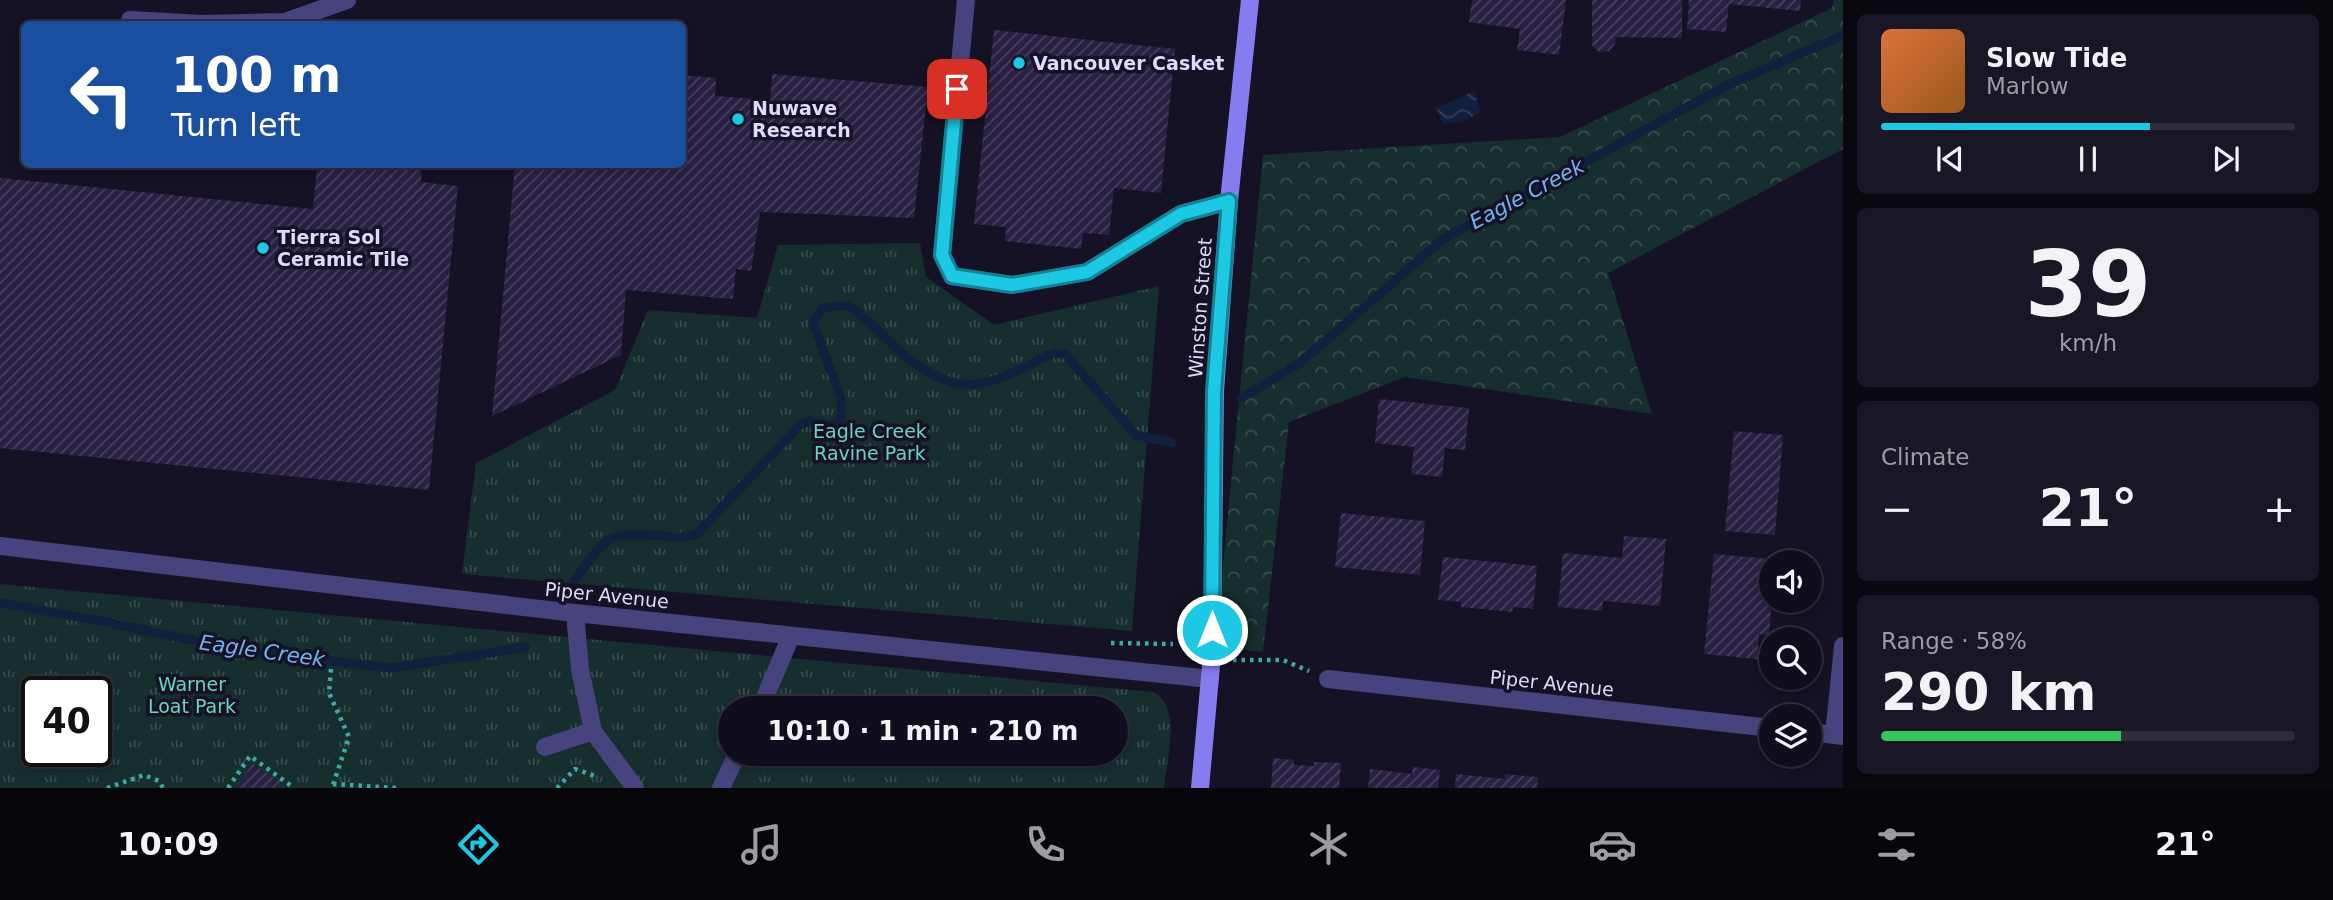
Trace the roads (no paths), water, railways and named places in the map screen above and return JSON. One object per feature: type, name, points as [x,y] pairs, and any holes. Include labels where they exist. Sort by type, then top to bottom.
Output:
[{"type":"street","points":[[288,21],[347,0]]},
{"type":"street","points":[[966,0],[942,255],[952,276],[1012,285],[1087,272],[1181,214],[1229,201]]},
{"type":"street","name":"Winston Street","points":[[1200,788],[1210,678],[1214,391],[1229,201],[1251,0]]},
{"type":"street","points":[[130,20],[148,21]]},
{"type":"street","name":"Piper Avenue","points":[[0,545],[575,613],[1210,678]]},
{"type":"street","points":[[575,613],[580,669],[593,731],[635,788]]},
{"type":"street","points":[[766,696],[791,636]]},
{"type":"street","points":[[1839,736],[1843,646]]},
{"type":"street","name":"Piper Avenue","points":[[1328,679],[1759,727]]},
{"type":"street","points":[[545,747],[593,731]]},
{"type":"street","points":[[721,788],[731,766]]},
{"type":"water","points":[[1475,91],[1480,112],[1463,122],[1443,124],[1436,108]]},
{"type":"waterway","name":"Eagle Creek","points":[[1241,398],[1300,363],[1443,239],[1728,85],[1843,35]]},
{"type":"waterway","name":"Eagle Creek","points":[[575,580],[595,553],[610,539],[631,535],[680,537],[697,534],[800,425],[810,421],[832,426],[841,421],[841,397],[813,323],[823,308],[848,305],[927,371],[945,380],[964,384],[993,381],[1054,353],[1065,354],[1136,435],[1172,443]]},
{"type":"waterway","name":"Eagle Creek","points":[[0,603],[102,621],[247,652],[392,668],[525,647]]},
{"type":"place","name":"Vancouver Casket","points":[[1019,63]]},
{"type":"place","name":"Nuwave Research","points":[[738,119]]},
{"type":"place","name":"Tierra Sol Ceramic Tile","points":[[263,248]]},
{"type":"park label","name":"Eagle Creek Ravine Park","points":[[870,442]]},
{"type":"park label","name":"Warner Loat Park","points":[[192,695]]}]
